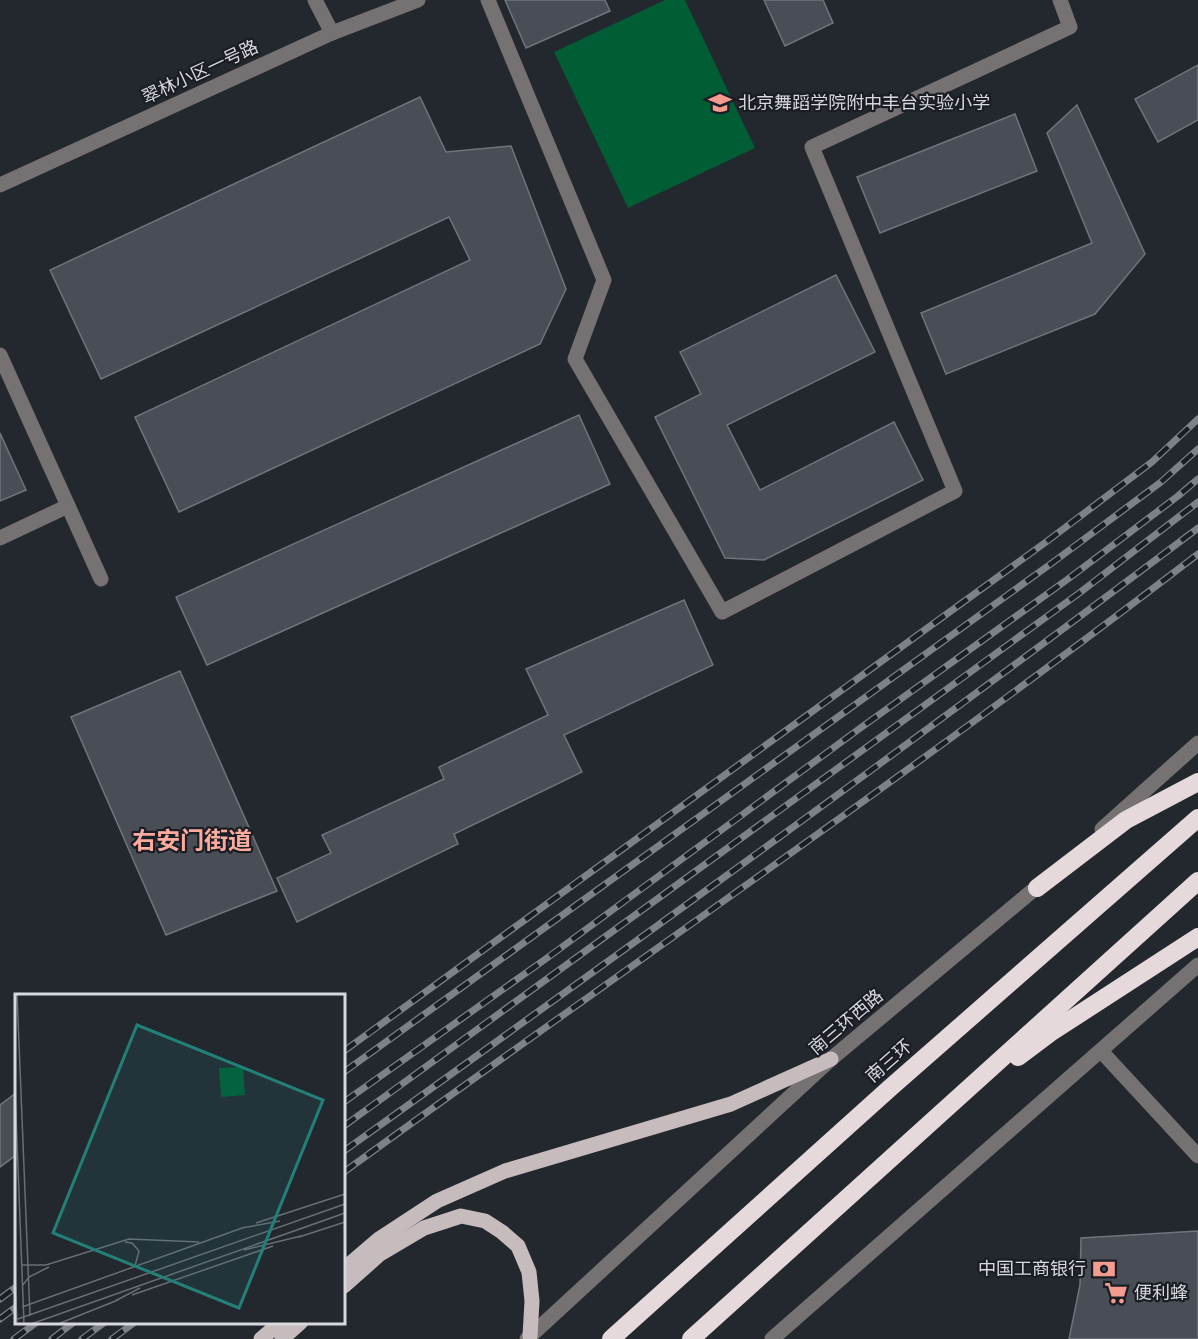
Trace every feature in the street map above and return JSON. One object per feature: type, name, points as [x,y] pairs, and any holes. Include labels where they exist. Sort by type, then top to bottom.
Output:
[{"type":"highway","points":[[1037,888],[1126,820],[1198,782]]},
{"type":"highway","name":"南三环","points":[[611,1339],[890,1088],[1198,818]]},
{"type":"highway","points":[[691,1339],[1198,881]]},
{"type":"highway","points":[[930,1122],[1050,1033],[1198,937]]},
{"type":"highway","points":[[696,1339],[712,1319]]},
{"type":"main road","points":[[345,1268],[379,1239],[437,1201],[505,1171],[731,1104],[831,1059]]},
{"type":"main road","points":[[345,1285],[380,1254],[424,1228],[461,1216],[485,1221],[518,1246],[529,1272],[532,1301],[529,1338]]},
{"type":"main road","points":[[261,1339],[280,1324]]},
{"type":"main road","points":[[282,1339],[300,1324]]},
{"type":"street","points":[[315,0],[332,33]]},
{"type":"street","name":"翠林小区一号路","points":[[0,185],[332,33],[418,0]]},
{"type":"street","points":[[488,0],[603,280],[575,359],[722,612],[955,491],[812,147],[1070,27],[1060,0]]},
{"type":"street","points":[[0,355],[101,579]]},
{"type":"street","points":[[0,538],[68,506]]},
{"type":"street","name":"南三环西路","points":[[529,1338],[831,1059],[1037,888],[1198,743]]},
{"type":"street","points":[[772,1339],[1198,965]]},
{"type":"street","points":[[1101,1051],[1198,1156]]},
{"type":"green space","points":[[665,0],[685,0],[755,148],[628,208],[554,52]]},
{"type":"building","points":[[505,0],[605,0],[610,11],[526,48]]},
{"type":"building","points":[[764,0],[823,0],[833,23],[785,46]]},
{"type":"building","points":[[1198,65],[1198,120],[1158,142],[1135,99]]},
{"type":"building","points":[[420,97],[446,152],[511,146],[566,289],[540,344],[179,512],[135,417],[470,260],[449,217],[101,379],[50,270]]},
{"type":"building","points":[[1077,105],[1145,254],[1095,314],[946,374],[921,313],[1092,243],[1047,133]]},
{"type":"building","points":[[1015,114],[1037,171],[880,233],[857,177]]},
{"type":"building","points":[[836,275],[875,352],[727,425],[760,490],[894,422],[923,480],[764,560],[725,558],[655,417],[701,394],[680,352]]},
{"type":"building","points":[[579,415],[610,484],[207,665],[176,597]]},
{"type":"building","points":[[0,433],[26,490],[0,501]]},
{"type":"building","points":[[684,600],[713,665],[564,735],[582,772],[454,834],[458,844],[297,922],[277,878],[331,853],[322,835],[444,779],[439,767],[548,715],[526,669]]},
{"type":"building","points":[[180,671],[277,891],[166,935],[71,717]]},
{"type":"building","points":[[15,1094],[15,1156],[0,1167],[0,1105]]},
{"type":"building","points":[[1198,1231],[1198,1339],[1069,1339],[1080,1285],[1081,1238]]},
{"type":"railway","points":[[345,1050],[1046,542],[1152,462],[1198,419]]},
{"type":"railway","points":[[345,1071],[1052,563],[1161,482],[1198,449]]},
{"type":"railway","points":[[345,1101],[547,958],[1068,579],[1198,479]]},
{"type":"railway","points":[[345,1125],[1078,594],[1198,502]]},
{"type":"railway","points":[[345,1150],[986,686],[1198,528]]},
{"type":"railway","points":[[345,1171],[987,712],[1198,554]]},
{"type":"railway","points":[[0,1299],[15,1288]]},
{"type":"railway","points":[[0,1319],[15,1308]]},
{"type":"railway","points":[[14,1339],[34,1324]]},
{"type":"railway","points":[[52,1339],[71,1324]]},
{"type":"railway","points":[[82,1339],[102,1324]]},
{"type":"railway","points":[[112,1339],[132,1324]]},
{"type":"place","name":"北京舞蹈学院附中丰台实验小学","points":[[720,103]]},
{"type":"place","name":"中国工商银行","points":[[1104,1269]]},
{"type":"place","name":"便利蜂","points":[[1116,1293]]},
{"type":"district","name":"右安门街道","points":[[192,841]]}]
